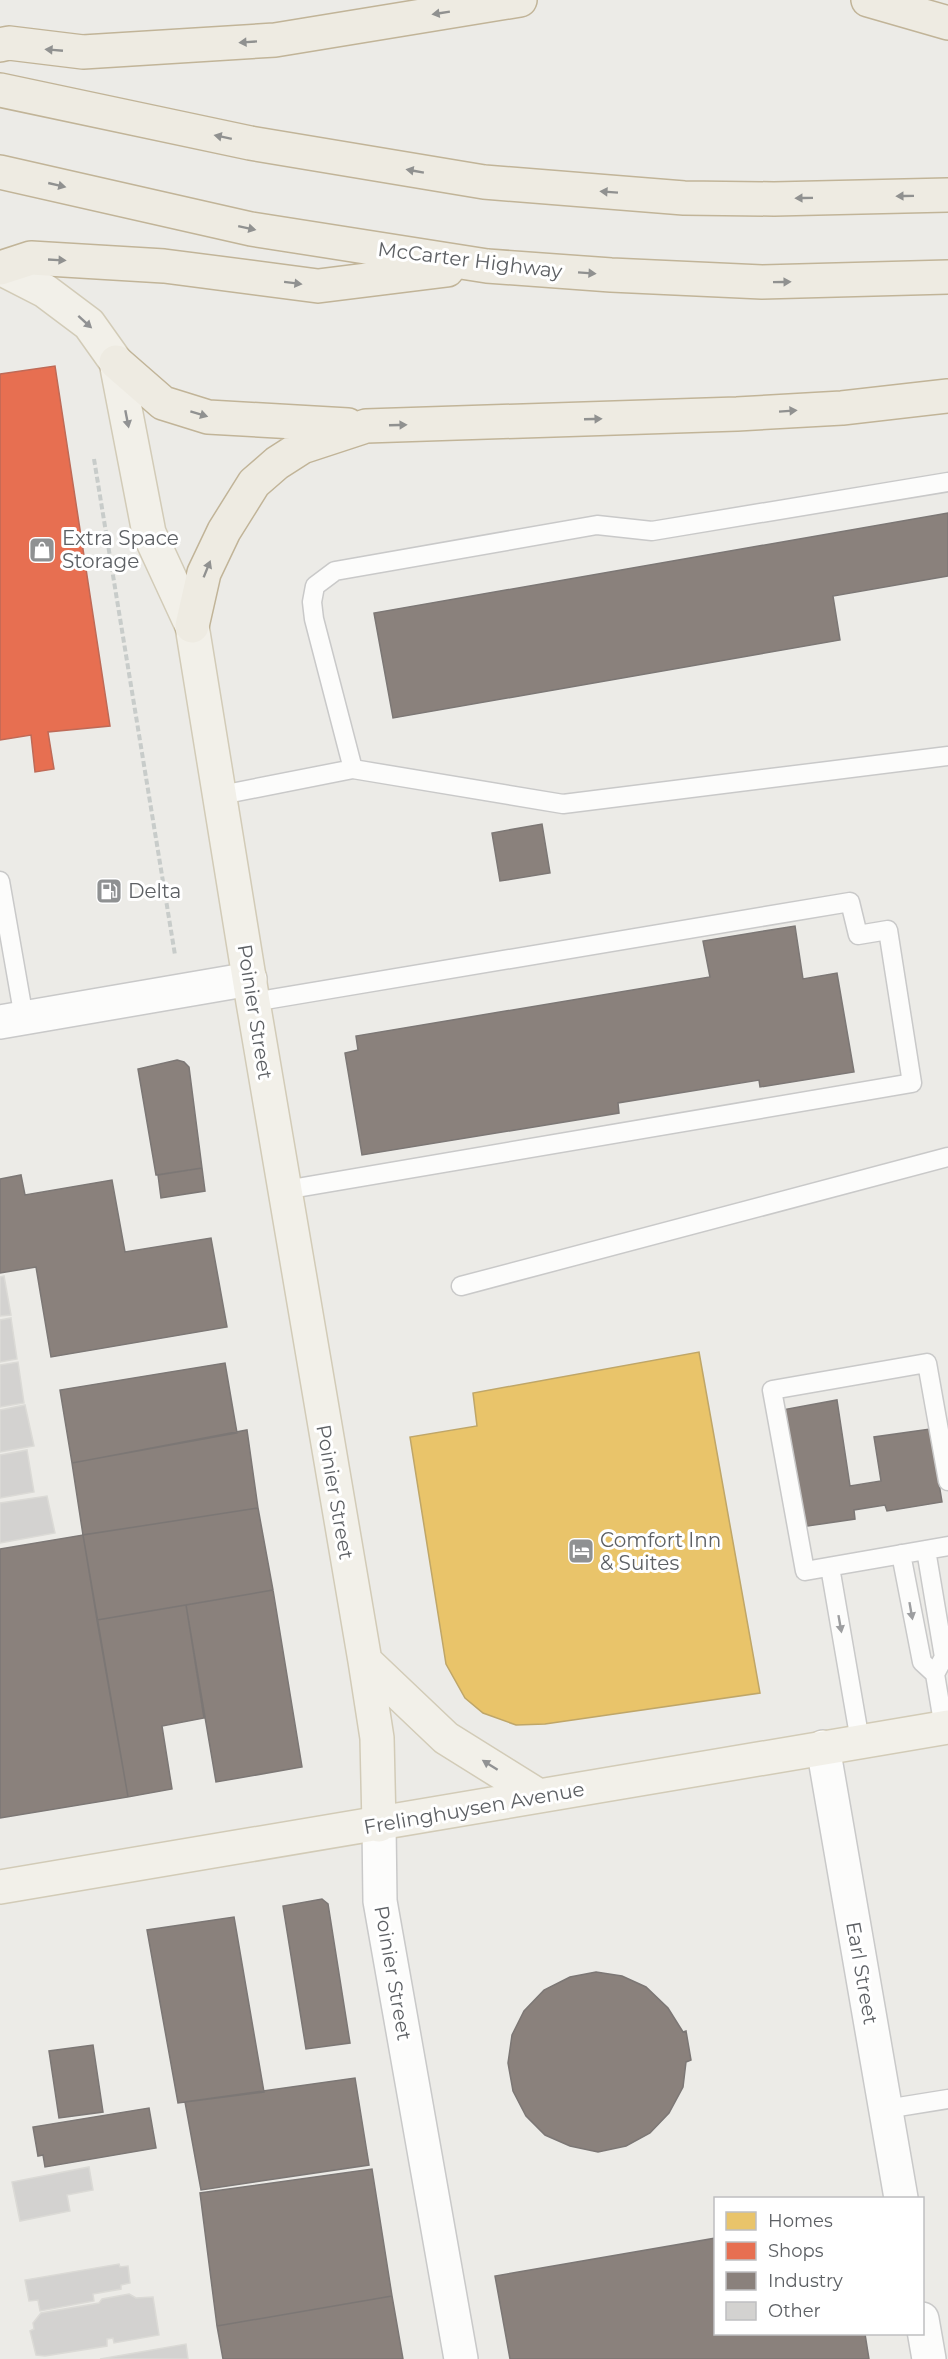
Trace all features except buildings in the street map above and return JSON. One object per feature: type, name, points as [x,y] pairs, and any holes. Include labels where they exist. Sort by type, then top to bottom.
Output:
[{"type":"highway","points":[[0,45],[83,52],[275,40],[520,0]]},
{"type":"highway","points":[[868,0],[948,23]]},
{"type":"highway","points":[[0,90],[250,143],[484,182],[684,198],[948,195]]},
{"type":"highway","name":"McCarter Highway","points":[[0,172],[251,229],[487,266],[762,282],[948,277]]},
{"type":"highway","points":[[0,268],[31,258],[164,266],[318,286],[487,266]]},
{"type":"highway","points":[[116,362],[163,403],[208,417],[366,426],[737,414],[842,408],[948,396]]},
{"type":"highway","points":[[192,626],[204,573],[224,531],[254,483],[277,463],[302,447],[366,426]]},
{"type":"main road","points":[[0,268],[45,291],[89,324],[116,362]]},
{"type":"main road","name":"Poinier Street","points":[[116,362],[149,533],[192,626],[251,990],[365,1661],[377,1738],[379,1825]]},
{"type":"main road","points":[[365,1661],[447,1738],[539,1796]]},
{"type":"main road","name":"Frelinghuysen Avenue","points":[[0,1887],[379,1825],[946,1727]]},
{"type":"street","points":[[12,1020],[181,991],[251,990]]},
{"type":"street","name":"Earl Street","points":[[823,1747],[902,2197]]},
{"type":"street","name":"Poinier Street","points":[[379,1825],[380,1901],[461,2359]]},
{"type":"street","points":[[924,2330],[929,2359]]},
{"type":"lane","points":[[353,769],[314,619],[312,602],[315,586],[334,571],[597,525],[652,531],[948,482]]},
{"type":"lane","points":[[221,795],[353,769],[562,804],[948,756]]},
{"type":"lane","points":[[0,881],[12,1020]]},
{"type":"lane","points":[[251,990],[850,902],[858,935],[888,930],[912,1083],[285,1190]]},
{"type":"lane","points":[[461,1286],[948,1157]]},
{"type":"lane","points":[[948,1481],[927,1363],[772,1390],[805,1571],[948,1546]]},
{"type":"lane","points":[[926,1550],[944,1657],[935,1674]]},
{"type":"lane","points":[[901,1554],[922,1662],[935,1674],[946,1727]]},
{"type":"lane","points":[[830,1567],[860,1741]]},
{"type":"lane","points":[[886,2109],[948,2098]]},
{"type":"path","points":[[93,453],[181,991]]},
{"type":"place","name":"Extra Space Storage","points":[[42,550]]},
{"type":"place","name":"Delta","points":[[109,891]]},
{"type":"place","name":"Comfort Inn & Suites","points":[[581,1551]]}]
